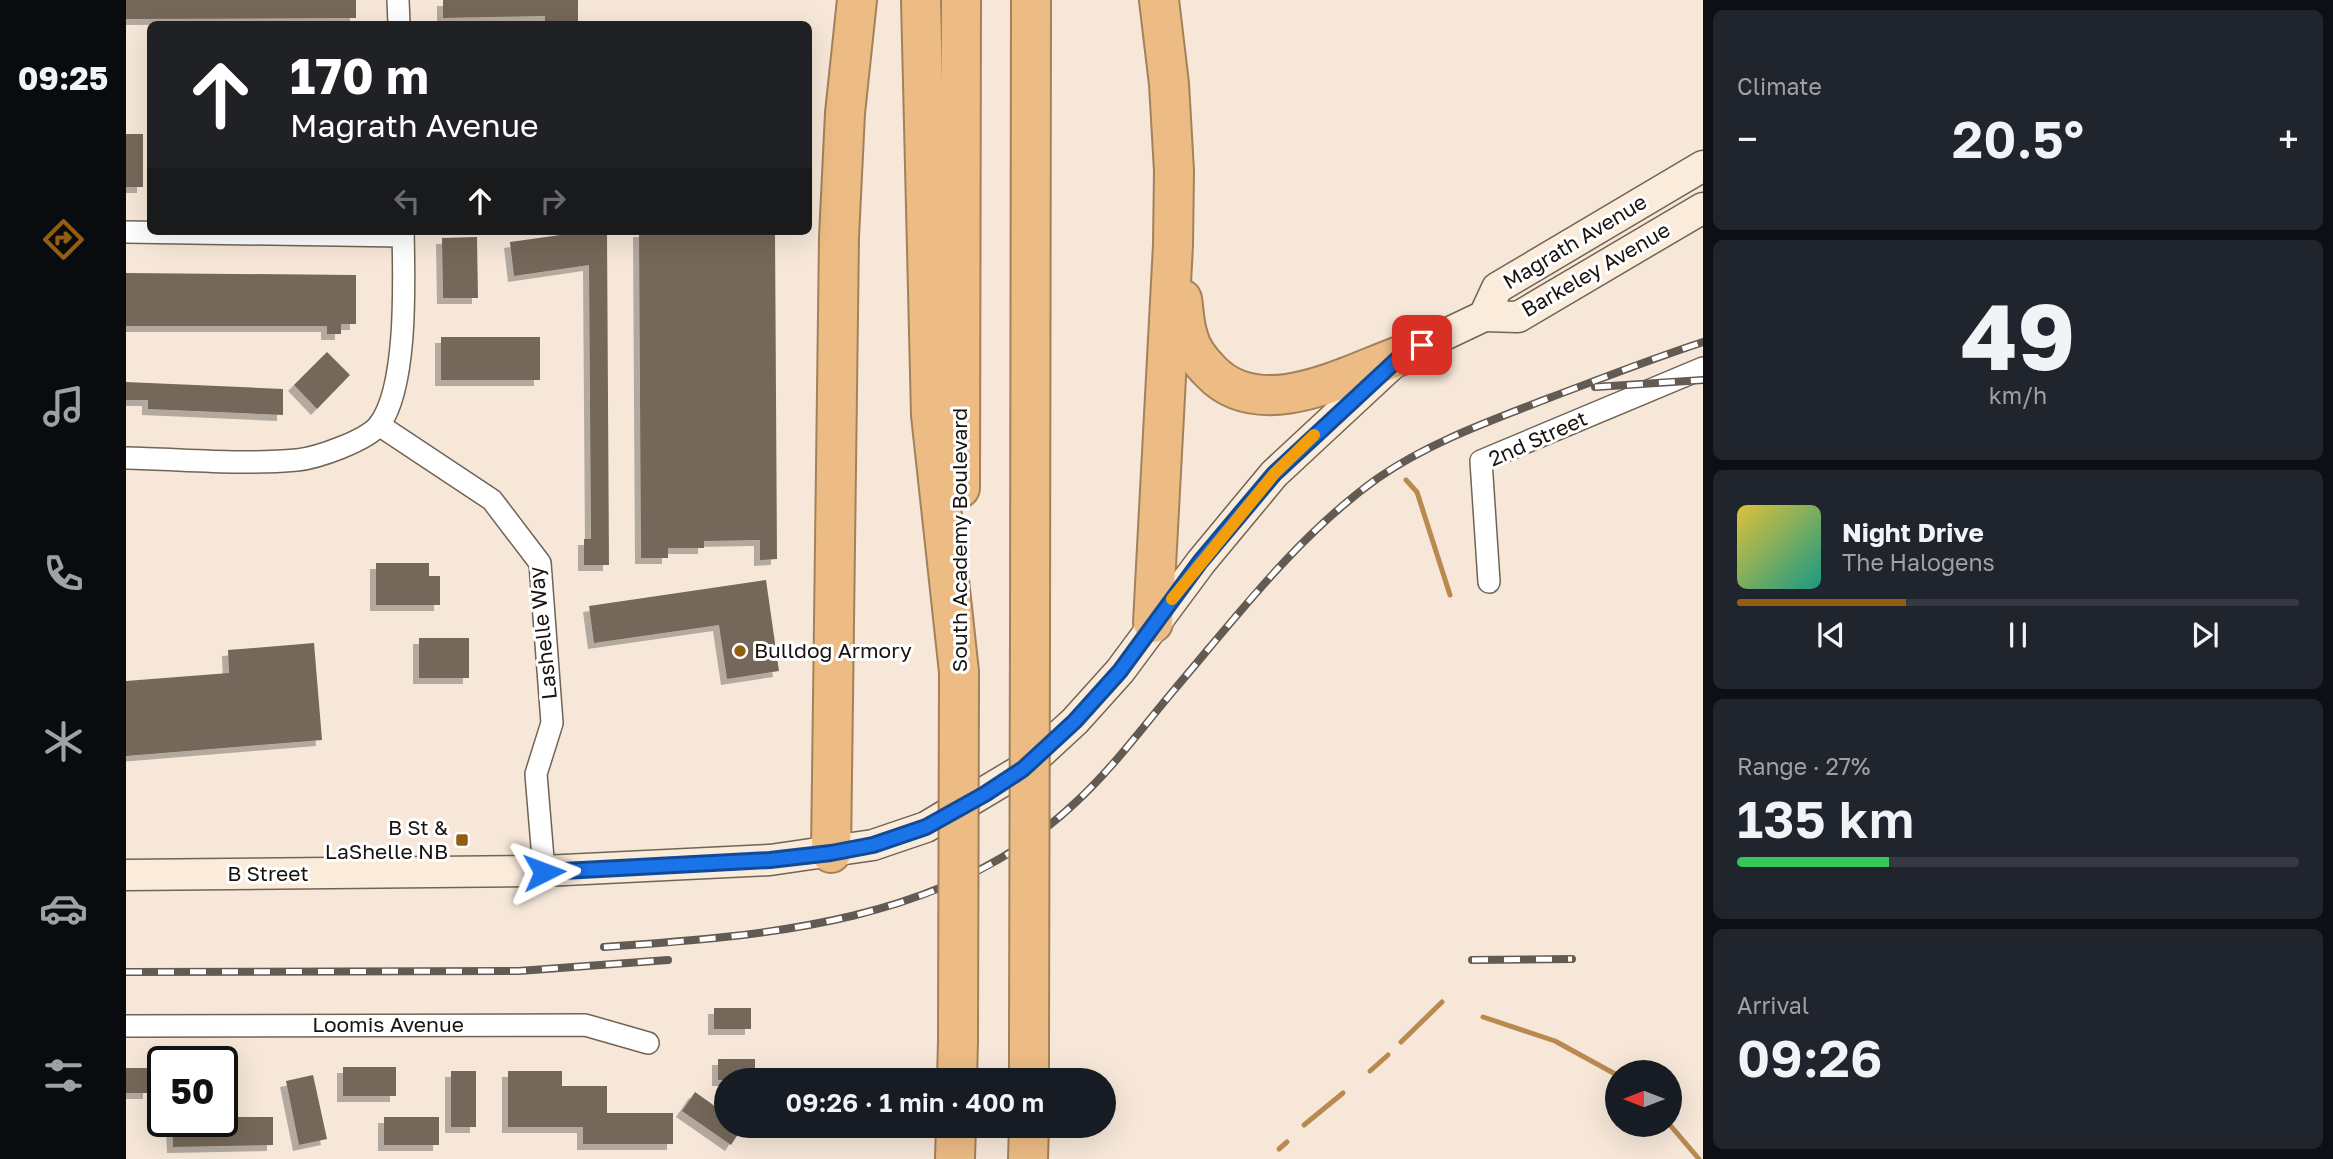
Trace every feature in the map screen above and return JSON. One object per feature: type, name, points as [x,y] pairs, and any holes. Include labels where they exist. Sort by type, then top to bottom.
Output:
[{"type":"highway","points":[[831,853],[839,237],[845,113],[856,0]]},
{"type":"highway","points":[[921,0],[931,415],[960,672]]},
{"type":"highway","name":"South Academy Boulevard","points":[[957,1068],[961,0]]},
{"type":"highway","points":[[1029,1063],[1031,0]]},
{"type":"highway","points":[[1153,623],[1173,245],[1174,171],[1169,84],[1159,0]]},
{"type":"highway","points":[[1173,245],[1188,339],[1203,364],[1221,383],[1251,393],[1278,395],[1304,391],[1402,355]]},
{"type":"highway","points":[[955,1159],[956,1138]]},
{"type":"highway","points":[[1028,1159],[1029,1138]]},
{"type":"main road","name":"Magrath Avenue","points":[[1484,316],[1497,288],[1703,166]]},
{"type":"main road","name":"Barkeley Avenue","points":[[1484,316],[1518,317],[1703,208]]},
{"type":"main road","points":[[1153,623],[1274,474],[1402,355],[1484,316]]},
{"type":"main road","name":"B Street","points":[[126,874],[544,872],[770,860],[873,845],[926,827],[1023,769],[1075,721],[1120,671],[1153,623]]},
{"type":"street","points":[[398,0],[399,21]]},
{"type":"street","points":[[126,232],[147,232]]},
{"type":"street","points":[[126,458],[299,460],[344,447],[379,425],[394,387],[402,342],[403,235]]},
{"type":"street","name":"2nd Street","points":[[1489,582],[1481,461],[1703,368]]},
{"type":"street","name":"Lashelle Way","points":[[379,425],[492,500],[540,563],[552,723],[536,774],[544,872]]},
{"type":"street","name":"Loomis Avenue","points":[[126,1026],[585,1025],[648,1043]]},
{"type":"building","points":[[126,0],[356,0],[356,18],[126,19]]},
{"type":"building","points":[[443,0],[578,0],[578,21],[545,21],[545,16],[443,18]]},
{"type":"building","points":[[126,134],[143,134],[143,187],[126,187]]},
{"type":"building","points":[[560,235],[607,235],[609,565],[584,565],[584,539],[591,539],[589,265],[514,276],[510,242]]},
{"type":"building","points":[[639,235],[775,235],[777,559],[760,560],[760,540],[704,541],[704,548],[668,548],[668,558],[641,558]]},
{"type":"building","points":[[477,237],[478,298],[443,298],[442,238]]},
{"type":"building","points":[[126,273],[356,275],[356,324],[341,324],[341,334],[327,334],[327,326],[126,326]]},
{"type":"building","points":[[441,337],[540,337],[540,380],[441,380]]},
{"type":"building","points":[[327,352],[350,375],[317,409],[294,385]]},
{"type":"building","points":[[126,382],[283,389],[283,415],[148,409],[148,400],[126,400]]},
{"type":"building","points":[[376,563],[429,563],[429,576],[440,576],[440,605],[376,605]]},
{"type":"building","points":[[766,580],[779,671],[727,679],[719,625],[594,643],[589,606]]},
{"type":"building","points":[[419,638],[469,638],[469,678],[419,678]]},
{"type":"building","points":[[314,643],[322,740],[126,756],[126,681],[229,673],[228,650]]},
{"type":"building","points":[[714,1008],[751,1008],[751,1029],[714,1029]]},
{"type":"building","points":[[718,1059],[755,1059],[755,1068],[718,1068]]},
{"type":"building","points":[[343,1067],[396,1067],[396,1096],[343,1096]]},
{"type":"building","points":[[126,1068],[147,1068],[147,1093],[126,1093]]},
{"type":"building","points":[[451,1071],[476,1071],[476,1127],[451,1127]]},
{"type":"building","points":[[508,1071],[562,1071],[562,1086],[607,1086],[607,1113],[673,1113],[673,1144],[583,1144],[583,1127],[508,1127]]},
{"type":"building","points":[[313,1075],[327,1139],[299,1145],[286,1081]]},
{"type":"building","points":[[695,1092],[714,1105],[714,1133],[682,1111]]},
{"type":"building","points":[[238,1117],[273,1117],[273,1145],[173,1147],[173,1137],[238,1137]]},
{"type":"building","points":[[384,1117],[439,1117],[439,1145],[384,1145]]},
{"type":"building","points":[[721,1138],[736,1138],[731,1145]]},
{"type":"waterway","points":[[1406,480],[1417,492],[1450,595]]},
{"type":"waterway","points":[[1401,1042],[1442,1002]]},
{"type":"waterway","points":[[1483,1017],[1555,1041],[1605,1068]]},
{"type":"waterway","points":[[1370,1071],[1388,1055]]},
{"type":"waterway","points":[[1304,1125],[1343,1093]]},
{"type":"waterway","points":[[1681,1138],[1699,1159]]},
{"type":"waterway","points":[[1279,1149],[1287,1142]]},
{"type":"railway","points":[[604,947],[729,937],[854,916],[914,898],[971,874],[1025,843],[1089,790],[1295,551],[1349,500],[1378,478],[1439,443],[1483,424],[1703,342]]},
{"type":"railway","points":[[1595,387],[1703,380]]},
{"type":"railway","points":[[1472,960],[1572,959]]},
{"type":"railway","points":[[126,972],[519,971],[668,960]]},
{"type":"slow traffic","points":[[1172,599],[1274,474],[1314,435]]},
{"type":"place","name":"Bulldog Armory","points":[[740,651]]},
{"type":"place","name":"B St & LaShelle NB","points":[[462,840]]},
{"type":"route","points":[[544,872],[770,860],[831,853],[873,845],[926,827],[985,794],[1023,769],[1075,721],[1120,671],[1200,562],[1274,474],[1402,355],[1422,345]]}]
